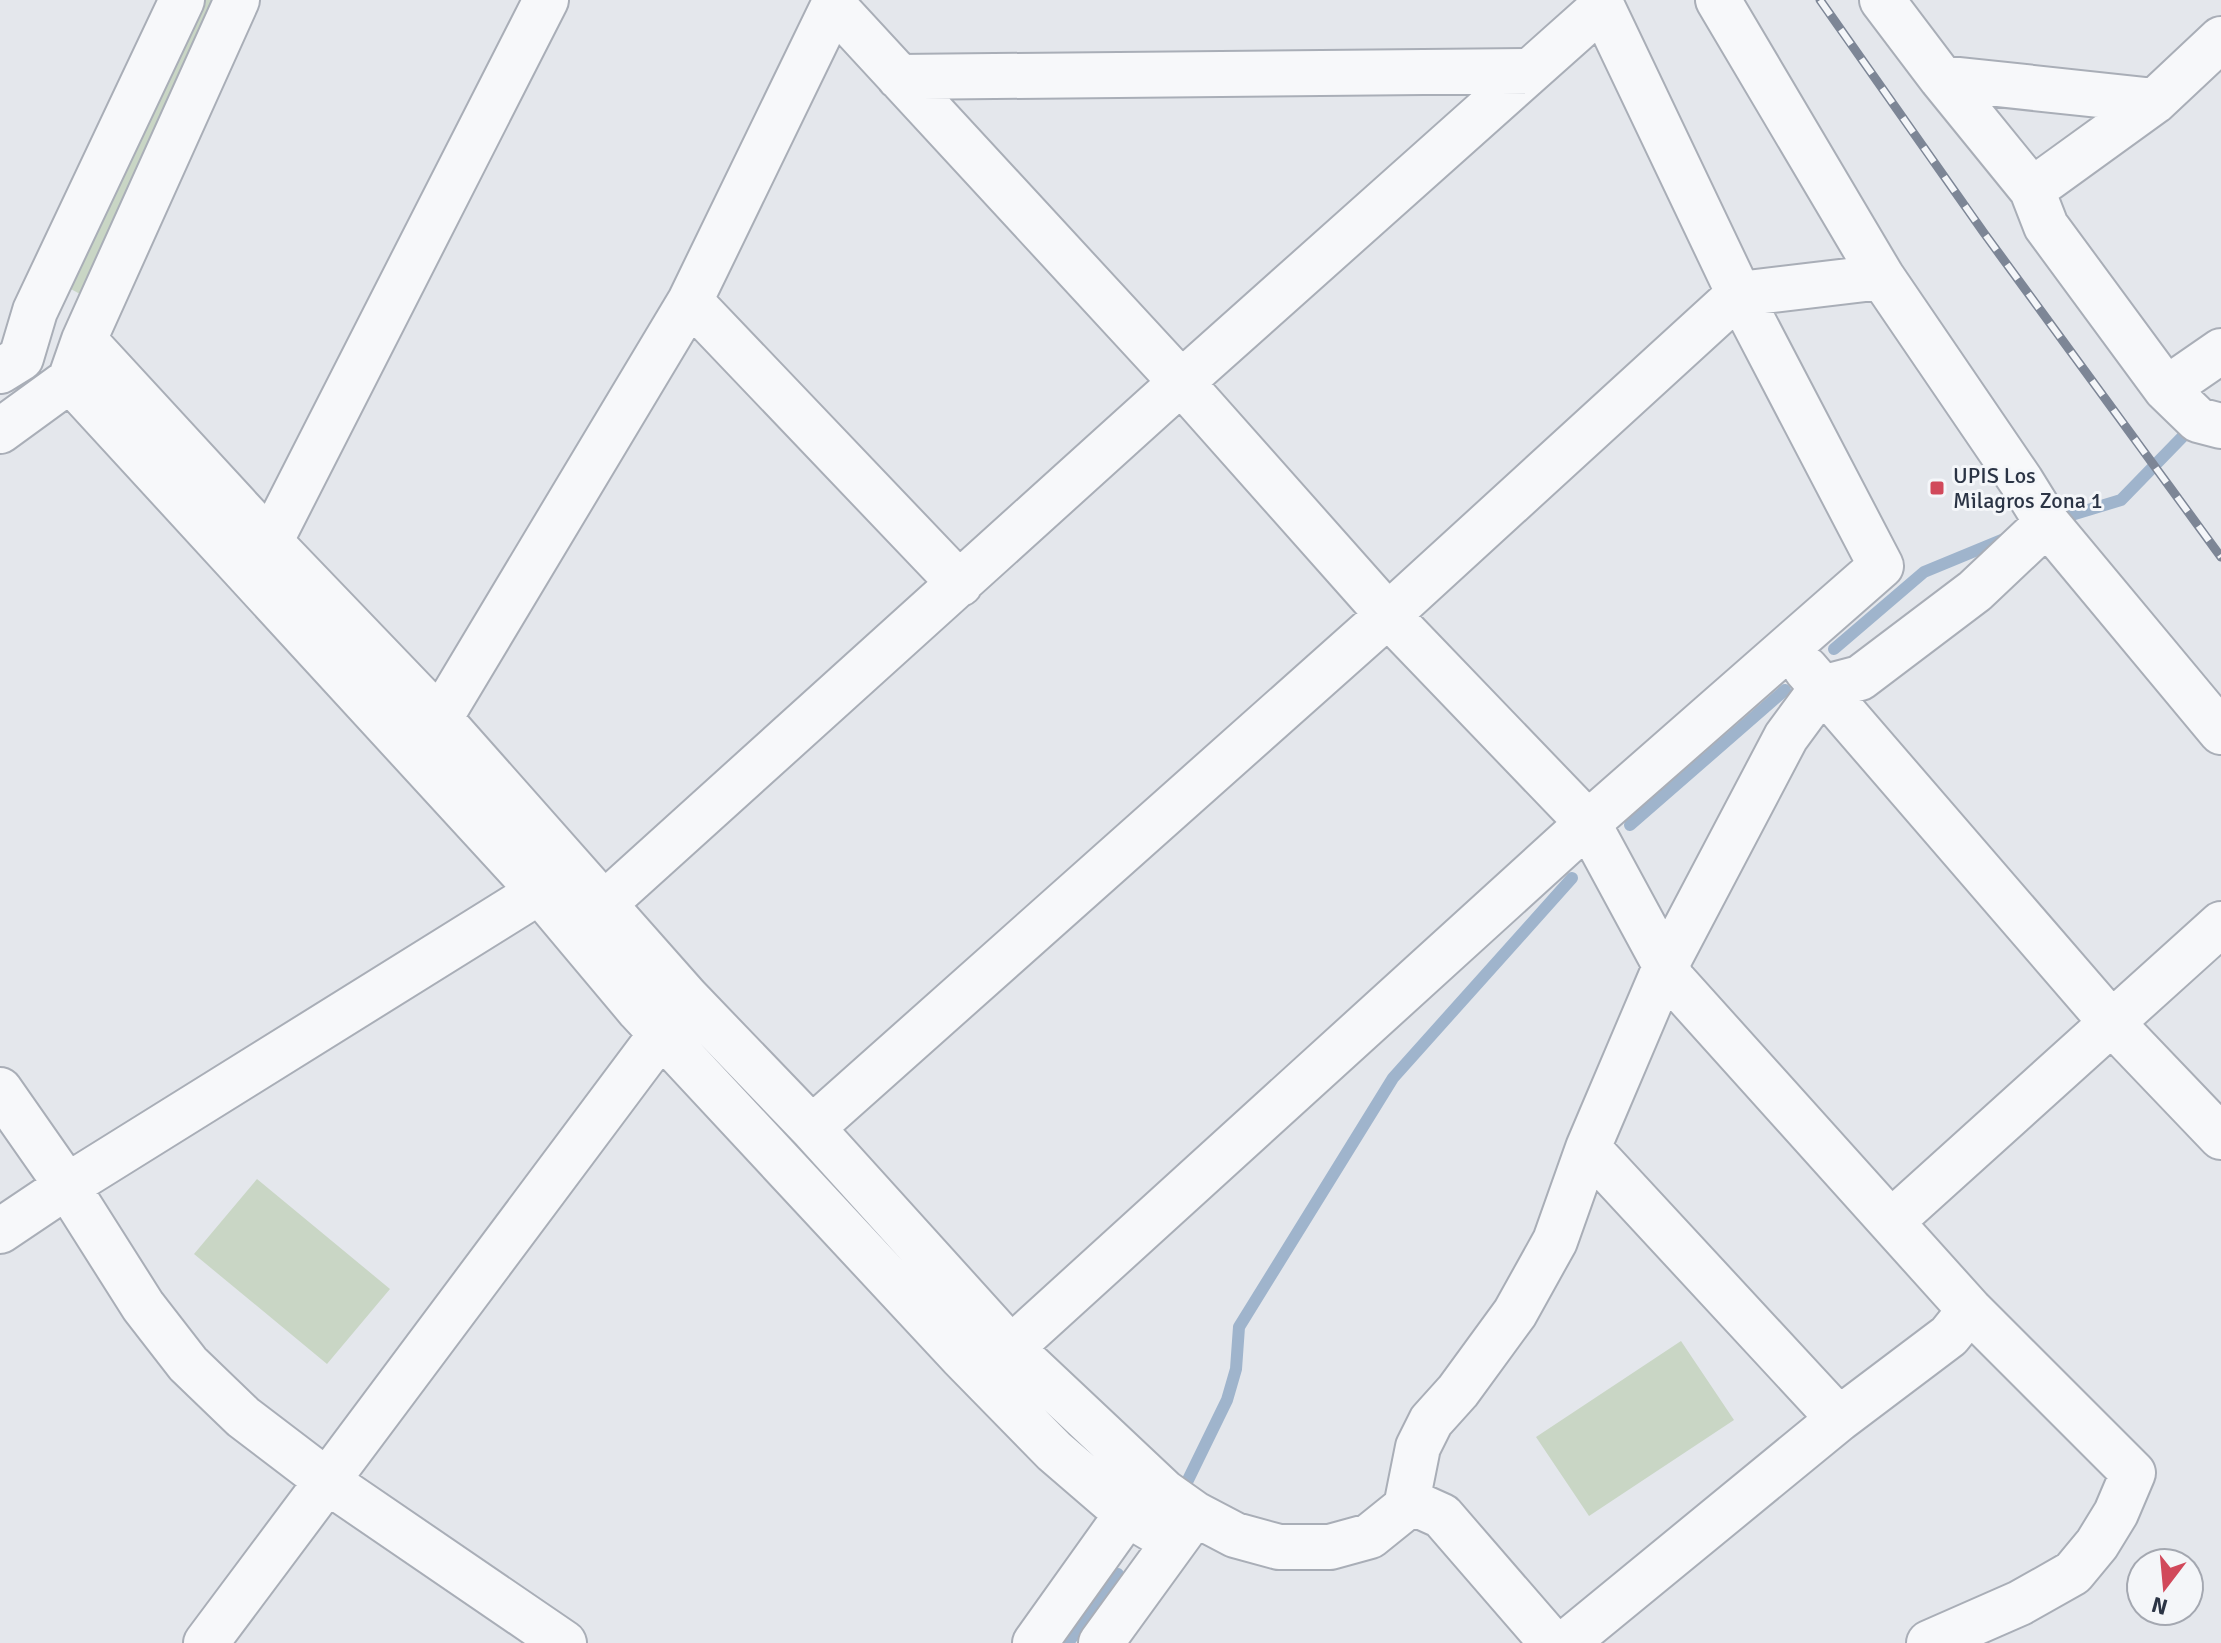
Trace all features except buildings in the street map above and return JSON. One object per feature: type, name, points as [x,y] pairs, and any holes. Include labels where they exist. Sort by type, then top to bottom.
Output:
[{"type":"street","points":[[0,371],[21,358],[35,311],[182,0]]},
{"type":"street","points":[[0,431],[70,380],[84,340],[237,0]]},
{"type":"street","points":[[257,555],[546,0]]},
{"type":"street","points":[[1718,0],[1882,277],[2047,523],[2221,732]]},
{"type":"street","points":[[1882,0],[2032,190],[2046,226],[2166,389],[2198,420],[2221,426]]},
{"type":"street","points":[[416,757],[690,301],[835,3],[899,77],[1181,382],[1388,615],[1588,823],[1673,980],[1970,1310],[2133,1473],[2110,1524],[2073,1573],[2020,1603],[1929,1643]]},
{"type":"street","points":[[604,904],[1600,4],[1739,294],[1881,566],[1588,823],[1011,1348]]},
{"type":"street","points":[[2032,190],[2155,101],[2221,39]]},
{"type":"street","points":[[899,77],[1529,71]]},
{"type":"street","points":[[1941,78],[2155,101]]},
{"type":"street","points":[[812,1128],[1388,615],[1739,294],[1882,277]]},
{"type":"street","points":[[690,301],[960,584]]},
{"type":"street","points":[[84,340],[416,757],[557,881],[604,904],[1011,1348],[1164,1492],[1184,1528]]},
{"type":"street","points":[[2166,389],[2221,351]]},
{"type":"street","points":[[70,380],[257,555],[440,719],[557,881],[661,1033],[980,1376],[1054,1451],[1127,1514],[1279,1547],[1330,1547],[1370,1536],[1406,1507],[1422,1507],[1442,1516],[1552,1643]]},
{"type":"street","points":[[1406,1507],[1418,1447],[1431,1421],[1458,1391],[1515,1313],[1555,1241],[1588,1148],[1665,967],[1786,737],[1822,688],[1860,678],[1975,591],[2047,523]]},
{"type":"street","points":[[1788,647],[2111,1022],[2221,1137]]},
{"type":"street","points":[[0,1231],[67,1186],[557,881]]},
{"type":"street","points":[[1891,1222],[2221,924]]},
{"type":"street","points":[[206,1643],[687,998]]},
{"type":"street","points":[[0,1090],[67,1186],[143,1306],[188,1364],[243,1417],[327,1481],[564,1643]]},
{"type":"street","points":[[1588,1148],[1839,1419]]},
{"type":"street","points":[[1566,1643],[1839,1419],[1949,1336],[1970,1310]]},
{"type":"street","points":[[1035,1643],[1127,1514]]},
{"type":"street","points":[[1101,1643],[1184,1528]]},
{"type":"green space","points":[[201,0],[216,0],[80,294],[69,288]]},
{"type":"green space","points":[[257,1179],[390,1289],[327,1364],[194,1254]]},
{"type":"green space","points":[[1681,1341],[1734,1420],[1589,1516],[1536,1437]]},
{"type":"waterway","points":[[2055,520],[2121,500],[2194,425]]},
{"type":"waterway","points":[[1834,649],[1924,572],[2004,539]]},
{"type":"waterway","points":[[1630,825],[1785,690]]},
{"type":"waterway","points":[[1187,1482],[1227,1400],[1236,1369],[1239,1327],[1393,1078],[1572,878]]},
{"type":"waterway","points":[[1068,1643],[1118,1574]]},
{"type":"railway","points":[[1820,0],[1984,233],[2221,557]]},
{"type":"place","name":"UPIS Los Milagros Zona 1","points":[[1937,488]]}]
